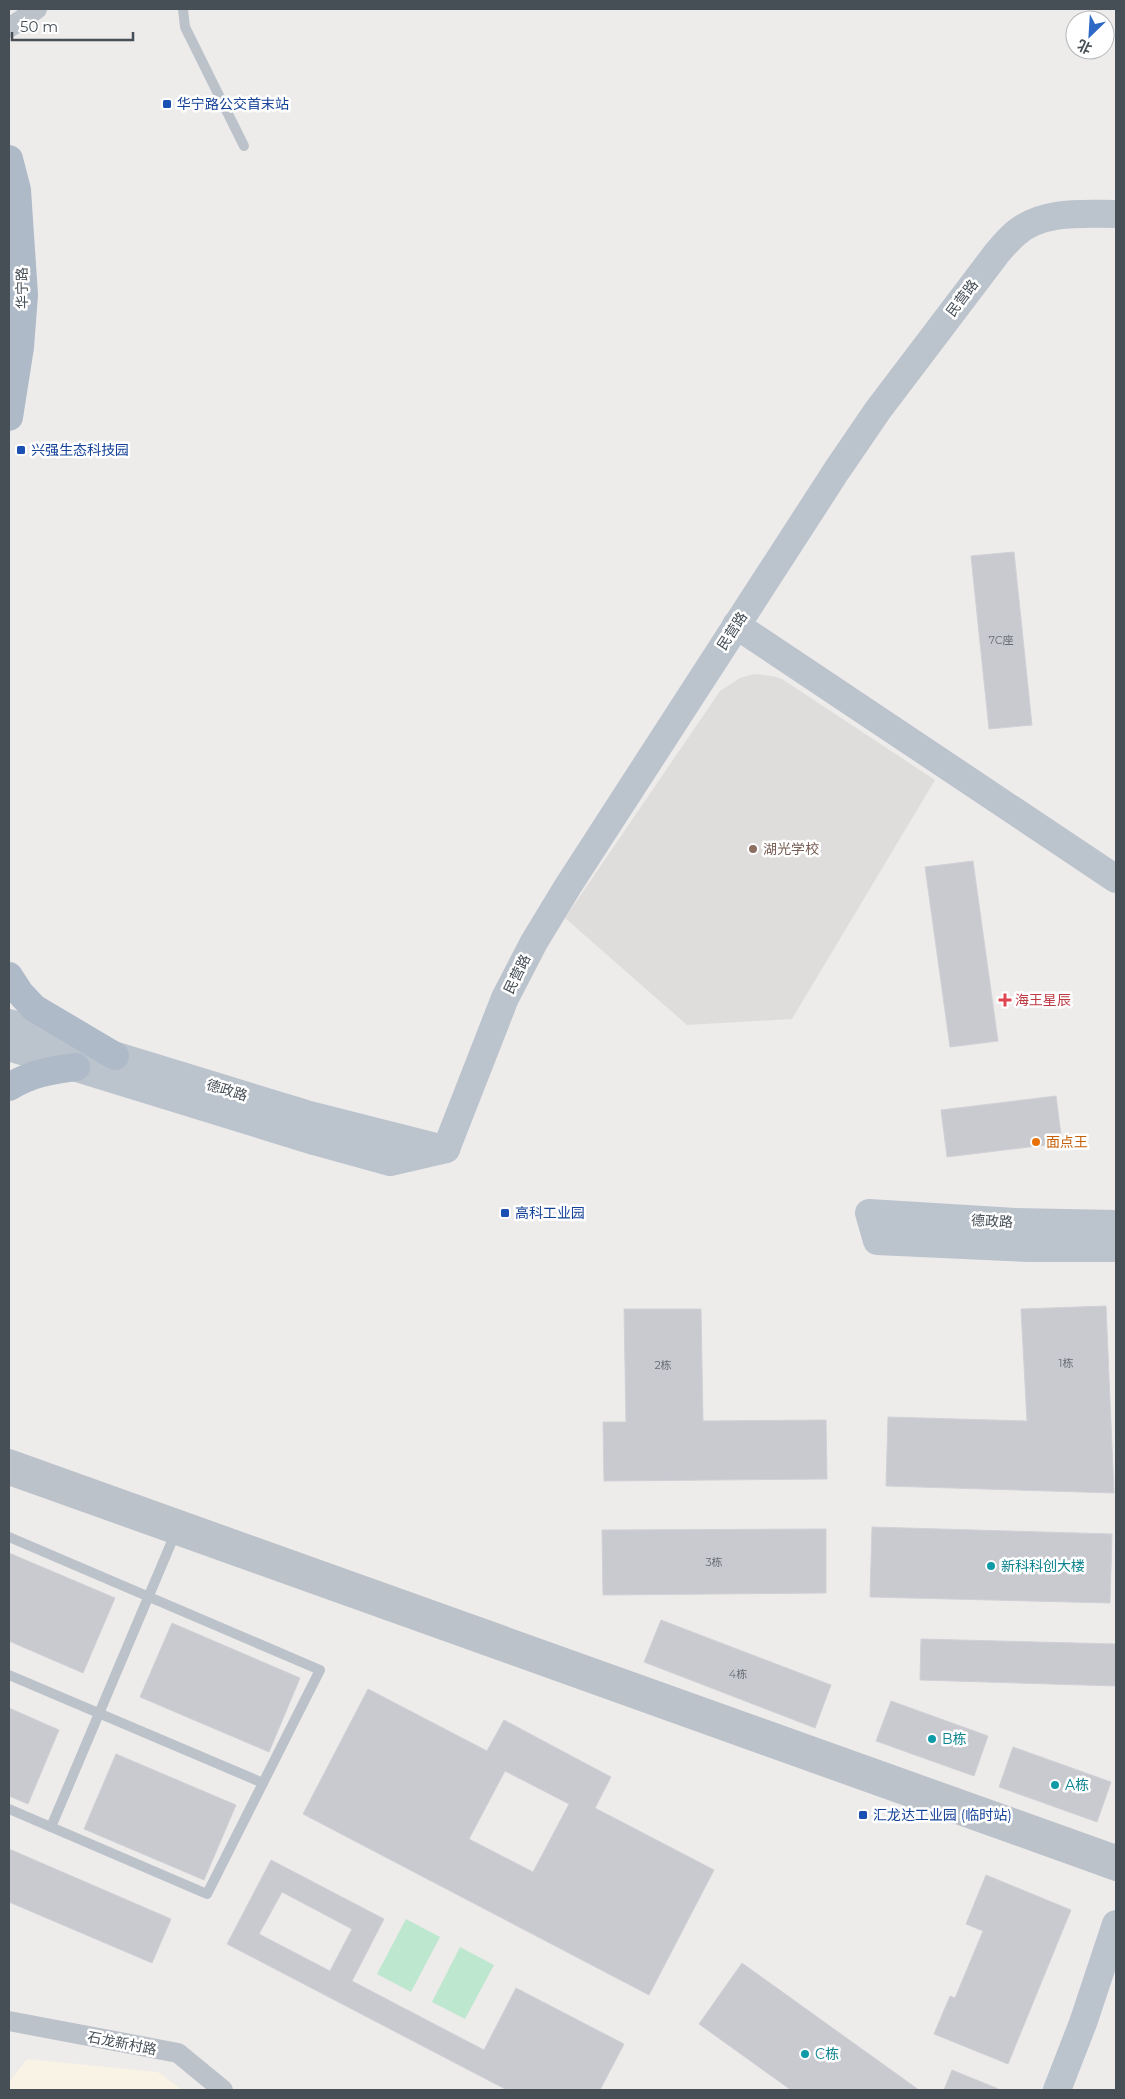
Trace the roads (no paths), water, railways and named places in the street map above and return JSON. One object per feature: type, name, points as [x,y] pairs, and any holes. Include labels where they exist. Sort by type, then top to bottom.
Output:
[{"type":"main road","name":"华宁路","points":[[9,159],[17,190],[24,295],[20,347],[9,417]]},
{"type":"main road","points":[[9,976],[20,993],[34,1008],[115,1056]]},
{"type":"main road","points":[[9,1087],[24,1078],[46,1071],[76,1066]]},
{"type":"street","points":[[9,28],[36,9]]},
{"type":"street","name":"民营路","points":[[446,1150],[498,1015],[534,942],[736,625],[878,410],[997,252],[1016,232],[1040,220],[1062,215],[1116,214]]},
{"type":"street","points":[[736,625],[1116,879]]},
{"type":"street","name":"德政路","points":[[9,1022],[306,1114],[446,1150]]},
{"type":"street","name":"德政路","points":[[9,1047],[76,1066],[314,1141],[390,1162],[446,1150]]},
{"type":"street","name":"德政路","points":[[1116,1224],[995,1221],[869,1213],[876,1241],[1029,1248],[1116,1248]]},
{"type":"street","points":[[9,1459],[1116,1855]]},
{"type":"street","points":[[9,1475],[1116,1871]]},
{"type":"street","points":[[1057,2090],[1083,2023],[1116,1924]]},
{"type":"street","points":[[1078,2090],[1100,2033],[1116,1982]]},
{"type":"street","name":"石龙新村路","points":[[9,2021],[178,2053],[224,2090]]},
{"type":"lane","points":[[182,9],[186,28],[244,146]]},
{"type":"lane","points":[[51,1827],[175,1534]]},
{"type":"lane","points":[[9,1537],[320,1670],[207,1894],[9,1810]]},
{"type":"lane","points":[[9,1675],[263,1783]]},
{"type":"place","name":"华宁路公交首末站","points":[[167,104]]},
{"type":"place","name":"兴强生态科技园","points":[[21,450]]},
{"type":"place","name":"湖光学校","points":[[753,849]]},
{"type":"place","name":"海王星辰","points":[[1005,1000]]},
{"type":"place","name":"面点王","points":[[1036,1142]]},
{"type":"place","name":"高科工业园","points":[[505,1213]]},
{"type":"place","name":"新科科创大楼","points":[[991,1566]]},
{"type":"place","name":"B栋","points":[[932,1739]]},
{"type":"place","name":"A栋","points":[[1055,1785]]},
{"type":"place","name":"汇龙达工业园 (临时站)","points":[[863,1815]]},
{"type":"place","name":"C栋","points":[[805,2054]]}]
